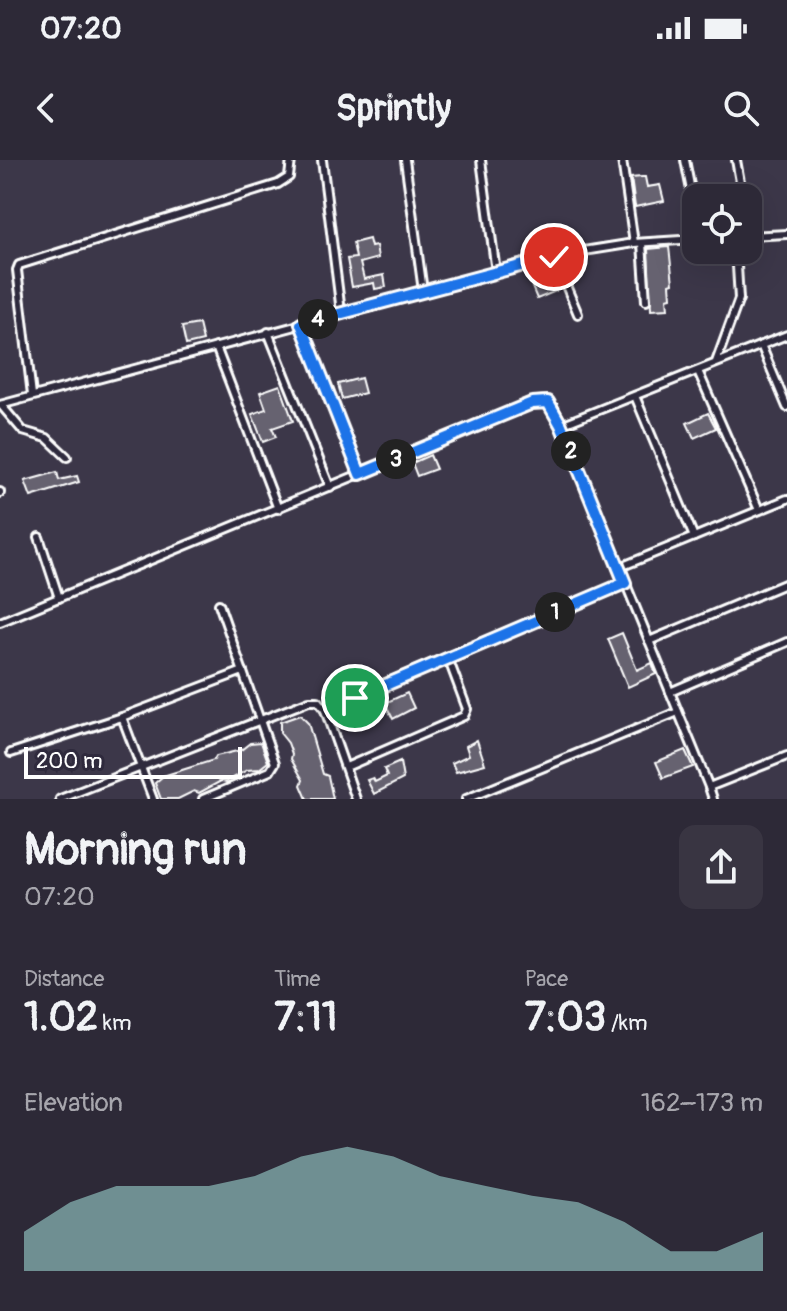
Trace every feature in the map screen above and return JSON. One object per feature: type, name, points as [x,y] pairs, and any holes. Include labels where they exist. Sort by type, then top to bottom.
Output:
[{"type":"street","points":[[32,395],[17,270],[19,265],[278,184],[289,177],[291,160]]},
{"type":"street","points":[[322,160],[341,312]]},
{"type":"street","points":[[405,160],[423,291]]},
{"type":"street","points":[[481,160],[496,272]]},
{"type":"street","points":[[622,160],[646,301]]},
{"type":"street","points":[[685,160],[690,184]]},
{"type":"street","points":[[736,160],[740,184]]},
{"type":"street","points":[[762,235],[787,234]]},
{"type":"street","points":[[67,457],[47,438],[23,431],[1,405],[554,257],[638,243],[682,240]]},
{"type":"street","points":[[554,257],[578,314]]},
{"type":"street","points":[[716,362],[739,299],[737,264]]},
{"type":"street","points":[[301,324],[360,474]]},
{"type":"street","points":[[268,332],[330,487]]},
{"type":"street","points":[[561,425],[787,335]]},
{"type":"street","points":[[761,345],[787,407]]},
{"type":"street","points":[[216,347],[278,509]]},
{"type":"street","points":[[698,371],[759,510]]},
{"type":"street","points":[[635,396],[694,537]]},
{"type":"street","points":[[0,622],[538,401],[548,402],[561,425],[713,799]]},
{"type":"street","points":[[618,568],[787,499]]},
{"type":"street","points":[[39,537],[59,598]]},
{"type":"street","points":[[325,710],[625,583]]},
{"type":"street","points":[[649,641],[787,583]]},
{"type":"street","points":[[203,799],[274,767],[275,759],[219,604]]},
{"type":"street","points":[[670,692],[787,642]]},
{"type":"street","points":[[346,767],[464,716],[467,709],[448,658]]},
{"type":"street","points":[[11,753],[122,717],[243,671]]},
{"type":"street","points":[[60,799],[309,701],[318,701],[325,710],[356,799]]},
{"type":"street","points":[[466,799],[678,712]]},
{"type":"street","points":[[122,717],[153,799]]},
{"type":"street","points":[[709,787],[787,756]]},
{"type":"building","points":[[645,177],[647,187],[660,185],[664,201],[635,207],[631,178]]},
{"type":"building","points":[[369,239],[371,247],[376,246],[378,258],[360,263],[364,279],[384,275],[386,287],[375,289],[374,283],[352,287],[347,259],[356,258],[353,243]]},
{"type":"building","points":[[669,247],[673,283],[670,284],[671,297],[667,298],[668,309],[651,310],[648,249]]},
{"type":"building","points":[[549,274],[556,291],[537,299],[530,282]]},
{"type":"building","points":[[199,324],[203,341],[186,345],[182,327]]},
{"type":"building","points":[[361,378],[365,393],[342,399],[338,384]]},
{"type":"building","points":[[280,385],[293,421],[272,428],[276,437],[263,442],[252,414],[266,409],[260,392]]},
{"type":"building","points":[[708,413],[716,428],[694,438],[687,423]]},
{"type":"building","points":[[430,455],[436,469],[417,476],[412,463]]},
{"type":"building","points":[[57,472],[59,480],[77,476],[79,482],[31,497],[25,481]]},
{"type":"building","points":[[622,633],[637,670],[652,663],[656,674],[628,687],[608,639]]},
{"type":"building","points":[[407,693],[414,708],[393,719],[385,703]]},
{"type":"building","points":[[300,715],[308,723],[323,774],[328,776],[333,799],[307,799],[288,743],[280,733],[280,722]]},
{"type":"building","points":[[477,740],[485,764],[456,772],[452,763],[469,755],[466,746]]},
{"type":"building","points":[[261,742],[268,762],[259,769],[247,770],[199,793],[194,791],[178,799],[161,799],[155,783],[163,776],[241,750],[250,743]]},
{"type":"building","points":[[685,750],[693,767],[663,778],[656,762]]},
{"type":"building","points":[[400,762],[403,779],[374,794],[367,780],[373,778],[375,782],[387,776],[384,769]]},
{"type":"route","points":[[355,698],[625,583],[561,425],[548,402],[532,403],[360,474],[301,324],[554,257]]}]
